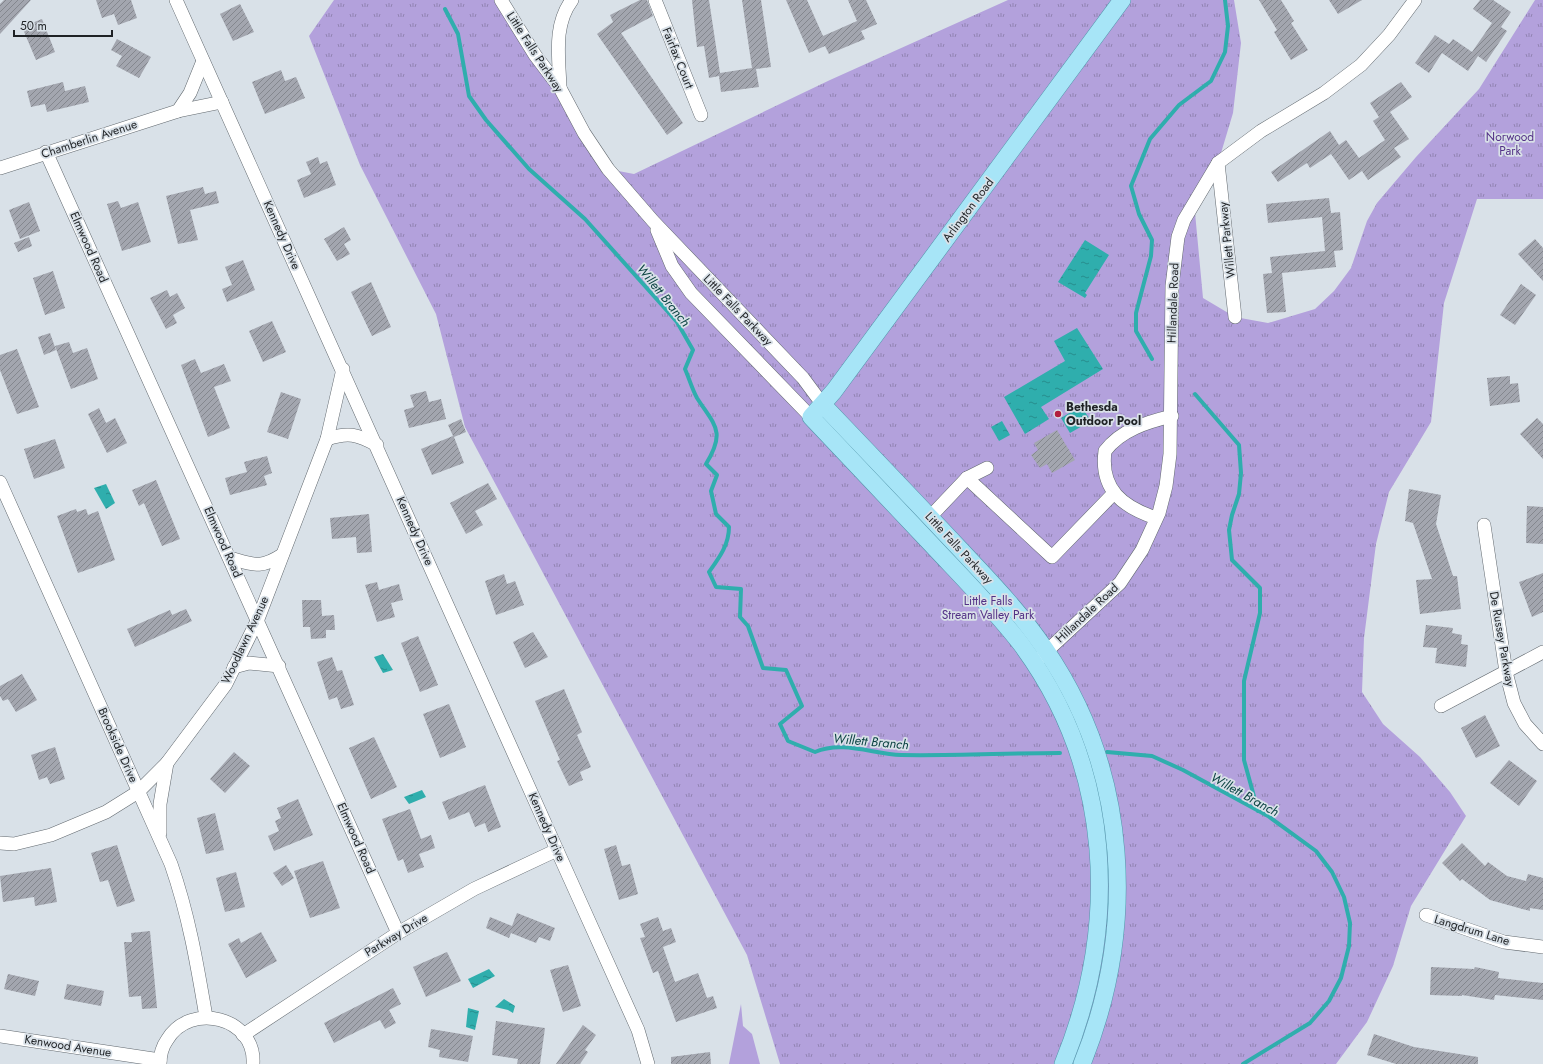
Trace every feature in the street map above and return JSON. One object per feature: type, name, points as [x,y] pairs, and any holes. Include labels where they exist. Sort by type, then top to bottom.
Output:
[{"type":"main road","name":"Arlington Road","points":[[811,417],[823,405],[1122,0]]},
{"type":"main road","name":"Little Falls Parkway","points":[[823,405],[930,517],[1017,612],[1047,651],[1078,708],[1095,749],[1105,783],[1116,851],[1118,895],[1115,938],[1109,980],[1094,1033],[1082,1064]]},
{"type":"main road","name":"Little Falls Parkway","points":[[811,417],[975,590],[1022,645],[1034,663],[1064,718],[1080,757],[1092,803],[1099,847],[1100,890],[1098,928],[1090,982],[1079,1020],[1063,1064]]},
{"type":"street","name":"Kennedy Drive","points":[[176,0],[377,445],[638,1030],[648,1064]]},
{"type":"street","name":"Little Falls Parkway","points":[[501,0],[536,55],[560,88],[584,133],[608,169],[653,221],[803,378],[823,405]]},
{"type":"street","points":[[560,88],[559,26],[564,11],[572,0]]},
{"type":"street","name":"Fairfax Court","points":[[656,0],[701,115]]},
{"type":"street","name":"Hillandale Road","points":[[1034,663],[1120,583],[1142,550],[1156,518],[1166,486],[1170,454],[1172,416],[1172,286],[1178,237],[1194,202],[1218,163],[1261,131],[1324,93],[1361,65],[1389,34],[1415,0]]},
{"type":"street","points":[[178,111],[190,93],[203,61]]},
{"type":"street","name":"Chamberlin Avenue","points":[[0,168],[46,152],[178,111],[222,102]]},
{"type":"street","name":"Elmwood Road","points":[[46,152],[398,932]]},
{"type":"street","name":"Willett Parkway","points":[[1218,163],[1235,317]]},
{"type":"street","name":"Little Falls Parkway","points":[[653,221],[672,266],[691,293],[811,417]]},
{"type":"street","name":"Woodlawn Avenue","points":[[0,843],[14,844],[51,836],[106,812],[138,792],[167,763],[226,684],[258,619],[327,439],[342,369]]},
{"type":"street","points":[[1156,518],[1130,508],[1113,494],[1105,470],[1105,451],[1110,445],[1127,432],[1152,421],[1172,416]]},
{"type":"street","points":[[327,439],[342,434],[353,435],[377,445]]},
{"type":"street","points":[[930,517],[967,478],[987,468]]},
{"type":"street","points":[[967,478],[1052,557],[1113,494]]},
{"type":"street","name":"Brookside Drive","points":[[0,482],[138,792],[160,838],[184,902],[194,944],[206,1017]]},
{"type":"street","name":"De Russey Parkway","points":[[1484,525],[1506,672],[1514,703],[1525,724],[1543,744]]},
{"type":"street","points":[[230,558],[258,565],[269,564],[282,555]]},
{"type":"street","points":[[1441,706],[1543,652]]},
{"type":"street","points":[[234,667],[249,663],[279,666]]},
{"type":"street","points":[[160,838],[160,804],[167,763]]},
{"type":"street","name":"Parkway Drive","points":[[243,1035],[398,932],[474,889],[557,850]]},
{"type":"street","name":"Langdrum Lane","points":[[1426,915],[1504,942],[1543,947]]},
{"type":"street","points":[[160,1062],[163,1047],[175,1030],[192,1019],[206,1017],[220,1019],[233,1025],[243,1035],[250,1047],[252,1064]]},
{"type":"street","name":"Kenwood Avenue","points":[[0,1036],[160,1062]]},
{"type":"green space","name":"Little Falls Stream Valley Park","points":[[334,0],[501,0],[608,169],[634,174],[830,80],[1008,0],[1234,0],[1241,43],[1233,113],[1218,163],[1194,202],[1203,298],[1235,317],[1268,323],[1315,309],[1334,291],[1351,268],[1367,221],[1377,203],[1416,157],[1479,89],[1535,0],[1543,0],[1543,199],[1477,199],[1444,303],[1431,422],[1389,492],[1376,544],[1364,638],[1362,692],[1383,724],[1420,757],[1450,792],[1466,816],[1411,906],[1393,966],[1367,1022],[1336,1064],[780,1064],[747,955],[465,427],[436,314],[360,165],[309,36]]},
{"type":"green space","points":[[741,1004],[743,1026],[752,1034],[760,1064],[729,1064]]},
{"type":"water","points":[[1085,240],[1109,255],[1085,293],[1087,295],[1085,298],[1058,282]]},
{"type":"water","points":[[1077,328],[1103,369],[1041,407],[1049,419],[1025,434],[1004,397],[1065,361],[1054,341]]},
{"type":"water","points":[[1081,406],[1091,421],[1070,433],[1061,418]]},
{"type":"water","points":[[1002,421],[1010,435],[999,441],[991,427]]},
{"type":"water","points":[[106,484],[115,503],[106,509],[94,488]]},
{"type":"water","points":[[383,654],[393,670],[383,673],[374,657]]},
{"type":"water","points":[[422,790],[426,797],[409,804],[404,797]]},
{"type":"water","points":[[489,969],[495,976],[473,988],[468,979]]},
{"type":"water","points":[[504,999],[515,1006],[513,1013],[508,1010],[495,1007]]},
{"type":"water","points":[[468,1008],[479,1011],[475,1030],[466,1027]]},
{"type":"building","points":[[4,0],[31,0],[0,34],[0,4]]},
{"type":"building","points":[[96,0],[131,0],[137,18],[118,25],[114,14],[102,18]]},
{"type":"building","points":[[640,0],[647,0],[653,16],[621,33],[683,123],[667,135],[597,34],[613,22],[610,15]]},
{"type":"building","points":[[692,0],[709,0],[720,73],[752,68],[742,0],[761,0],[771,67],[756,69],[759,87],[721,92],[719,76],[709,78],[704,46],[697,47]]},
{"type":"building","points":[[786,0],[807,0],[823,36],[857,21],[848,0],[866,0],[877,24],[861,31],[865,39],[829,54],[825,46],[809,53]]},
{"type":"building","points":[[1259,0],[1281,0],[1294,21],[1291,23],[1308,50],[1291,60],[1274,32],[1277,30]]},
{"type":"building","points":[[1329,0],[1362,0],[1338,14]]},
{"type":"building","points":[[1480,0],[1493,0],[1511,12],[1501,27],[1507,31],[1486,62],[1478,56],[1468,71],[1442,53],[1429,73],[1415,63],[1435,35],[1449,44],[1453,39],[1472,52],[1492,23],[1473,9]]},
{"type":"building","points":[[240,4],[254,32],[233,41],[220,14]]},
{"type":"building","points":[[42,19],[55,52],[36,60],[22,27]]},
{"type":"building","points":[[117,39],[151,57],[139,78],[116,66],[122,56],[111,50]]},
{"type":"building","points":[[281,70],[285,81],[296,77],[305,98],[265,114],[252,82]]},
{"type":"building","points":[[63,82],[65,91],[85,86],[89,102],[47,112],[45,104],[31,107],[27,91]]},
{"type":"building","points":[[1401,82],[1412,97],[1390,112],[1409,139],[1394,148],[1401,157],[1368,180],[1362,171],[1349,180],[1331,154],[1310,168],[1307,163],[1278,182],[1271,172],[1330,131],[1339,145],[1346,140],[1359,158],[1385,140],[1373,121],[1379,117],[1370,103]]},
{"type":"building","points":[[318,157],[320,164],[327,161],[336,185],[304,198],[297,180],[311,174],[306,162]]},
{"type":"building","points":[[203,187],[205,194],[216,191],[219,203],[190,210],[198,240],[178,244],[166,196]]},
{"type":"building","points":[[1329,198],[1331,213],[1340,212],[1343,250],[1334,251],[1336,267],[1282,273],[1286,312],[1267,313],[1263,274],[1272,273],[1270,257],[1325,251],[1322,217],[1268,223],[1266,204]]},
{"type":"building","points":[[118,201],[121,208],[138,202],[151,242],[122,251],[107,204]]},
{"type":"building","points":[[29,202],[40,231],[20,239],[9,210]]},
{"type":"building","points":[[344,227],[351,240],[344,244],[350,254],[337,261],[324,239]]},
{"type":"building","points":[[29,237],[32,246],[18,252],[14,243]]},
{"type":"building","points":[[1535,239],[1543,248],[1543,281],[1518,254]]},
{"type":"building","points":[[243,260],[255,290],[227,302],[222,289],[232,285],[225,267]]},
{"type":"building","points":[[53,271],[65,308],[45,315],[33,278]]},
{"type":"building","points":[[371,282],[391,327],[372,336],[351,292]]},
{"type":"building","points":[[1521,284],[1536,295],[1515,325],[1500,315]]},
{"type":"building","points":[[167,290],[170,297],[177,293],[185,308],[173,315],[177,323],[166,329],[150,298]]},
{"type":"building","points":[[272,321],[286,352],[263,362],[249,331]]},
{"type":"building","points":[[50,333],[56,350],[44,355],[38,337]]},
{"type":"building","points":[[69,342],[73,353],[87,348],[98,379],[71,389],[55,346]]},
{"type":"building","points":[[17,349],[39,407],[17,414],[0,370],[0,355]]},
{"type":"building","points":[[195,359],[201,373],[224,364],[231,381],[214,387],[230,428],[208,437],[181,365]]},
{"type":"building","points":[[1510,376],[1510,384],[1518,383],[1520,402],[1490,406],[1487,378]]},
{"type":"building","points":[[426,391],[429,402],[441,399],[446,419],[409,428],[404,410],[414,407],[410,395]]},
{"type":"building","points":[[281,392],[301,399],[288,439],[267,432]]},
{"type":"building","points":[[99,408],[106,423],[115,418],[127,443],[107,453],[88,414]]},
{"type":"building","points":[[1537,418],[1543,424],[1543,459],[1520,434]]},
{"type":"building","points":[[461,419],[466,432],[454,437],[464,463],[432,475],[421,449],[453,436],[448,425]]},
{"type":"building","points":[[1057,430],[1075,460],[1052,473],[1047,464],[1040,468],[1031,455],[1038,450],[1034,443]]},
{"type":"building","points":[[55,439],[65,468],[34,479],[24,449]]},
{"type":"building","points":[[267,456],[272,473],[264,476],[267,485],[230,495],[225,478],[247,472],[244,462]]},
{"type":"building","points":[[156,480],[180,539],[162,546],[144,503],[139,506],[132,490]]},
{"type":"building","points":[[488,483],[497,499],[475,511],[483,525],[466,534],[450,503]]},
{"type":"building","points":[[1409,489],[1441,495],[1436,524],[1453,576],[1457,576],[1461,609],[1420,614],[1416,580],[1432,579],[1413,523],[1405,521]]},
{"type":"building","points":[[1527,506],[1543,507],[1543,544],[1526,543]]},
{"type":"building","points":[[76,509],[77,512],[86,509],[88,515],[98,511],[115,560],[78,573],[57,516]]},
{"type":"building","points":[[369,514],[372,552],[357,553],[356,537],[332,539],[330,518]]},
{"type":"building","points":[[1543,573],[1543,612],[1532,617],[1519,582]]},
{"type":"building","points":[[504,574],[507,584],[515,581],[524,605],[496,615],[485,581]]},
{"type":"building","points":[[377,582],[379,590],[399,584],[403,600],[391,603],[395,617],[377,622],[365,585]]},
{"type":"building","points":[[302,600],[321,600],[322,616],[334,615],[335,630],[326,630],[326,638],[311,639],[310,627],[303,627]]},
{"type":"building","points":[[186,609],[192,621],[135,647],[127,629],[170,610],[172,615]]},
{"type":"building","points":[[1426,625],[1453,628],[1452,633],[1462,635],[1461,644],[1468,645],[1466,667],[1435,663],[1437,648],[1423,647]]},
{"type":"building","points":[[533,632],[548,657],[525,668],[513,642]]},
{"type":"building","points":[[418,636],[438,685],[420,692],[401,643]]},
{"type":"building","points":[[332,657],[337,671],[342,670],[354,705],[341,709],[337,697],[329,700],[317,662]]},
{"type":"building","points":[[22,674],[37,700],[16,712],[8,699],[3,701],[0,696],[0,686]]},
{"type":"building","points":[[564,689],[582,732],[577,735],[591,767],[580,772],[583,780],[569,786],[557,761],[560,760],[535,701]]},
{"type":"building","points":[[449,704],[466,747],[440,758],[423,714]]},
{"type":"building","points":[[1485,715],[1500,746],[1476,758],[1461,728]]},
{"type":"building","points":[[374,737],[397,787],[371,799],[349,748]]},
{"type":"building","points":[[55,747],[65,779],[50,784],[47,777],[39,780],[31,755]]},
{"type":"building","points":[[234,752],[250,766],[225,793],[210,779]]},
{"type":"building","points":[[1509,760],[1537,781],[1519,806],[1490,783]]},
{"type":"building","points":[[485,785],[501,827],[488,832],[485,823],[475,827],[469,812],[449,820],[442,802]]},
{"type":"building","points":[[298,799],[313,835],[274,851],[268,836],[279,831],[275,821],[281,818],[277,808]]},
{"type":"building","points":[[410,809],[421,839],[431,835],[435,848],[419,854],[424,867],[408,873],[403,859],[398,861],[382,819]]},
{"type":"building","points":[[215,813],[224,850],[206,854],[197,818]]},
{"type":"building","points":[[1462,843],[1485,866],[1488,862],[1507,876],[1526,881],[1528,874],[1543,878],[1543,910],[1530,908],[1530,911],[1490,900],[1462,879],[1460,881],[1442,863]]},
{"type":"building","points":[[117,845],[135,901],[117,907],[108,880],[100,882],[91,853]]},
{"type":"building","points":[[616,845],[622,866],[630,864],[638,894],[619,900],[604,849]]},
{"type":"building","points":[[323,861],[340,908],[310,918],[294,871]]},
{"type":"building","points":[[286,865],[294,878],[282,886],[273,873]]},
{"type":"building","points":[[51,868],[57,902],[35,906],[34,897],[3,902],[0,876]]},
{"type":"building","points":[[236,872],[245,907],[225,912],[216,878]]},
{"type":"building","points":[[517,913],[555,928],[550,941],[539,937],[536,943],[511,933],[509,938],[486,928],[490,917],[512,926]]},
{"type":"building","points":[[658,917],[663,931],[671,928],[676,942],[663,947],[675,982],[698,973],[707,998],[713,996],[717,1008],[676,1022],[658,971],[653,973],[640,938],[645,937],[640,924]]},
{"type":"building","points":[[150,931],[157,1008],[142,1009],[141,996],[129,997],[124,942],[132,942],[131,933]]},
{"type":"building","points":[[261,932],[277,961],[246,978],[228,944],[239,938],[241,943]]},
{"type":"building","points":[[447,952],[461,981],[426,997],[413,967]]},
{"type":"building","points":[[568,965],[581,1006],[563,1012],[550,970]]},
{"type":"building","points":[[1431,967],[1474,969],[1475,967],[1499,972],[1498,978],[1543,983],[1543,1000],[1495,995],[1494,1000],[1462,995],[1430,995]]},
{"type":"building","points":[[8,974],[39,981],[35,996],[4,989]]},
{"type":"building","points":[[67,984],[104,991],[101,1006],[64,999]]},
{"type":"building","points":[[393,988],[401,1004],[389,1010],[396,1023],[385,1029],[380,1020],[334,1043],[324,1023]]},
{"type":"building","points":[[496,1021],[545,1028],[540,1064],[517,1064],[518,1059],[492,1055]]},
{"type":"building","points":[[583,1025],[596,1035],[585,1050],[588,1052],[580,1064],[556,1064]]},
{"type":"building","points":[[431,1029],[473,1036],[468,1062],[439,1057],[440,1050],[428,1047]]},
{"type":"building","points":[[1374,1034],[1414,1047],[1478,1057],[1478,1064],[1396,1064],[1367,1055]]},
{"type":"building","points":[[710,1052],[711,1064],[671,1064],[671,1057]]},
{"type":"waterway","points":[[1152,359],[1136,331],[1136,313],[1151,256],[1152,240],[1139,214],[1131,186],[1150,139],[1179,105],[1211,81],[1225,52],[1228,26],[1225,0]]},
{"type":"waterway","name":"Willett Branch","points":[[445,9],[458,34],[469,96],[486,120],[529,169],[585,219],[677,322],[693,350],[685,369],[695,395],[709,415],[716,429],[716,444],[706,464],[717,475],[711,491],[716,514],[729,527],[729,534],[725,545],[720,556],[709,572],[716,587],[741,589],[740,617],[748,626],[763,668],[786,670],[802,706],[780,724],[788,741],[815,752],[836,747],[847,747],[901,755],[1060,753]]},
{"type":"waterway","points":[[1195,394],[1239,445],[1241,473],[1239,494],[1229,530],[1232,560],[1260,588],[1260,613],[1244,681],[1244,760],[1258,811]]},
{"type":"waterway","name":"Willett Branch","points":[[1107,752],[1152,756],[1183,770],[1268,816],[1316,851],[1332,872],[1344,897],[1350,923],[1349,946],[1341,978],[1329,1001],[1310,1023],[1243,1064]]},
{"type":"place","name":"Bethesda Outdoor Pool","points":[[1058,414]]},
{"type":"park label","name":"Norwood Park","points":[[1510,144]]}]
